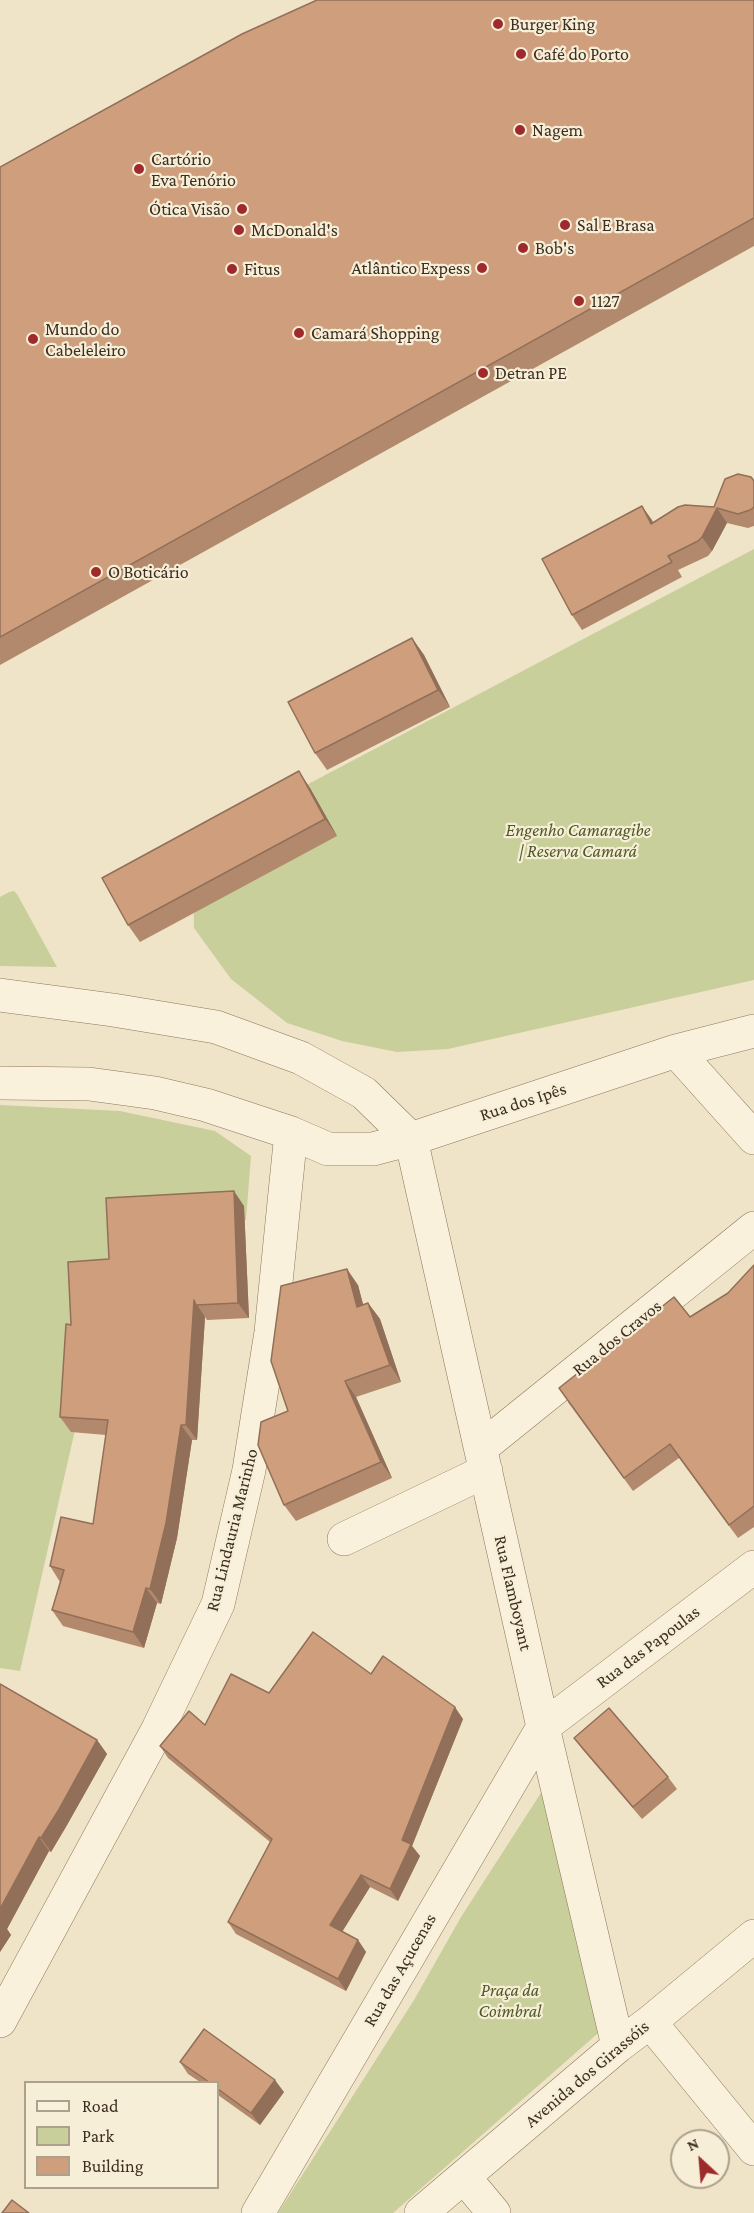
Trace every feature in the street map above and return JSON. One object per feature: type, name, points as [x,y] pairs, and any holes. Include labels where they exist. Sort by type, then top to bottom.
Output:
[{"type":"street","points":[[0,995],[216,1027],[301,1058],[346,1083],[364,1094],[411,1139]]},
{"type":"street","name":"Rua dos Ipês","points":[[0,1083],[89,1084],[155,1093],[206,1105],[291,1133],[328,1149],[373,1149],[411,1139],[676,1051],[754,1031]]},
{"type":"street","points":[[676,1051],[754,1138]]},
{"type":"street","name":"Rua Lindauria Marinho","points":[[0,2021],[158,1729],[218,1604],[249,1470],[270,1344],[291,1133]]},
{"type":"street","name":"Rua Flamboyant","points":[[411,1139],[543,1727],[618,2046]]},
{"type":"street","name":"Rua dos Cravos","points":[[344,1539],[483,1460],[754,1228]]},
{"type":"street","name":"Rua das Papoulas","points":[[543,1727],[754,1567]]},
{"type":"street","name":"Rua das Açucenas","points":[[258,2213],[543,1727]]},
{"type":"street","name":"Avenida dos Girassóis","points":[[429,2210],[464,2177],[618,2046],[754,1936]]},
{"type":"street","points":[[650,2022],[754,2149]]},
{"type":"street","points":[[464,2177],[494,2213]]},
{"type":"green space","name":"Engenho Camaragibe | Reserva Camará","points":[[754,549],[754,980],[448,1049],[397,1052],[342,1041],[287,1023],[231,979],[194,928],[193,879],[293,792]]},
{"type":"green space","points":[[14,891],[57,967],[0,966],[0,897]]},
{"type":"green space","points":[[0,1105],[120,1111],[215,1131],[251,1156],[246,1220],[123,1220],[20,1671],[0,1668]]},
{"type":"green space","name":"Praça da Coimbral","points":[[546,1785],[604,2028],[393,2213],[278,2213],[414,2000],[461,1917]]},
{"type":"building","name":"Camará Shopping","points":[[317,0],[754,0],[754,218],[0,637],[0,167],[242,34]]},
{"type":"building","points":[[738,474],[751,477],[754,481],[754,507],[738,514],[717,508],[702,537],[668,556],[672,562],[572,615],[542,559],[642,506],[651,524],[685,505],[714,507],[725,479]]},
{"type":"building","points":[[412,638],[438,690],[315,753],[288,702]]},
{"type":"building","points":[[299,771],[325,819],[128,925],[102,878]]},
{"type":"building","points":[[234,1191],[238,1303],[196,1305],[194,1300],[186,1425],[181,1425],[166,1523],[150,1589],[146,1588],[133,1632],[52,1610],[64,1570],[50,1566],[61,1517],[93,1524],[108,1420],[60,1417],[66,1324],[71,1325],[68,1262],[109,1259],[106,1198]]},
{"type":"building","points":[[754,1265],[754,1506],[729,1525],[670,1444],[624,1478],[559,1388],[674,1297],[690,1317],[728,1293]]},
{"type":"building","points":[[347,1269],[357,1307],[368,1303],[390,1365],[345,1381],[381,1462],[284,1505],[258,1445],[261,1422],[288,1411],[271,1361],[281,1286]]},
{"type":"building","points":[[313,1632],[371,1674],[383,1656],[455,1707],[402,1840],[411,1844],[390,1889],[361,1875],[330,1925],[358,1940],[338,1979],[228,1922],[272,1839],[160,1746],[189,1711],[205,1725],[231,1674],[269,1693]]},
{"type":"building","points":[[0,1684],[97,1740],[58,1811],[41,1838],[39,1837],[0,1909]]},
{"type":"building","points":[[609,1708],[668,1777],[633,1807],[574,1738]]},
{"type":"building","points":[[204,2029],[275,2080],[251,2113],[219,2090],[219,2081],[208,2081],[180,2062]]},
{"type":"building","points":[[12,2200],[29,2213],[2,2213]]},
{"type":"place","name":"Burger King","points":[[498,24]]},
{"type":"place","name":"Café do Porto","points":[[521,54]]},
{"type":"place","name":"Nagem","points":[[520,130]]},
{"type":"place","name":"Cartório Eva Tenório","points":[[139,169]]},
{"type":"place","name":"Ótica Visão","points":[[242,209]]},
{"type":"place","name":"Sal E Brasa","points":[[565,225]]},
{"type":"place","name":"McDonald's","points":[[239,230]]},
{"type":"place","name":"Bob's","points":[[523,248]]},
{"type":"place","name":"Atlântico Expess","points":[[482,268]]},
{"type":"place","name":"Fitus","points":[[232,269]]},
{"type":"place","name":"1127","points":[[579,301]]},
{"type":"place","name":"Camará Shopping","points":[[299,333]]},
{"type":"place","name":"Mundo do Cabeleleiro","points":[[33,339]]},
{"type":"place","name":"Detran PE","points":[[483,373]]},
{"type":"place","name":"O Boticário","points":[[96,572]]}]
